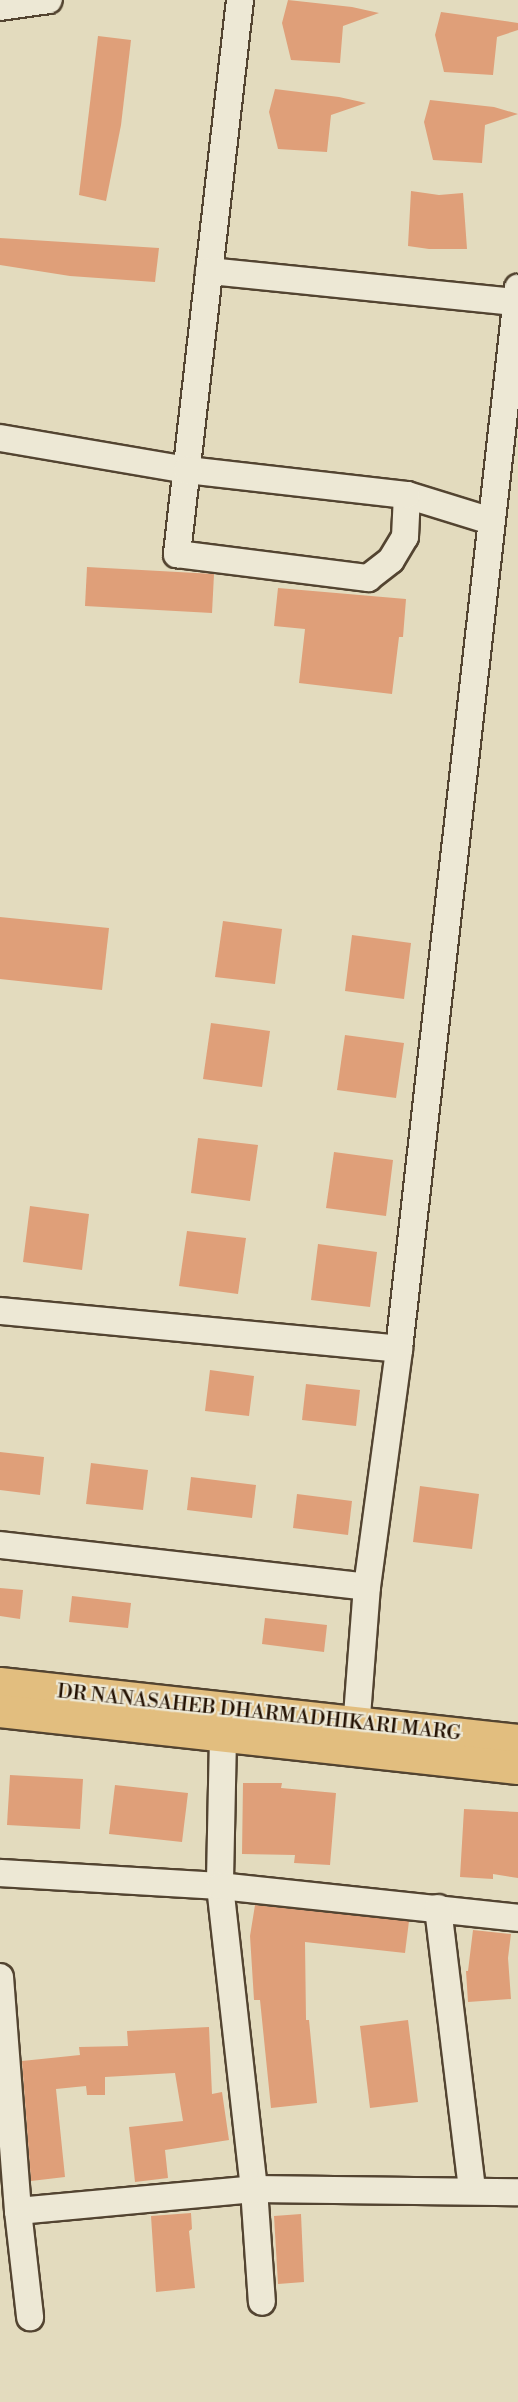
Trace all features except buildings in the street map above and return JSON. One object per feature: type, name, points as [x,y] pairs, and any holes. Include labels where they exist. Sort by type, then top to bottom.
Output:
[{"type":"main road","name":"DR NANASAHEB DHARMADHIKARI MARG","points":[[0,1684],[355,1738],[518,1768]]},
{"type":"main road","name":"DR NANASAHEB DHARMADHIKARI MARG","points":[[0,1711],[223,1737],[518,1741]]},
{"type":"street","points":[[0,7],[49,0]]},
{"type":"street","points":[[240,0],[177,554],[368,578],[391,560],[405,537],[407,495]]},
{"type":"street","points":[[209,271],[517,295],[511,415],[491,521],[399,1349],[367,1587],[355,1738]]},
{"type":"street","points":[[0,438],[187,470],[407,495],[491,521]]},
{"type":"street","points":[[0,1311],[399,1349]]},
{"type":"street","points":[[0,1545],[367,1587]]},
{"type":"street","points":[[223,1737],[220,1886],[254,2189],[262,2302]]},
{"type":"street","points":[[0,1873],[220,1886],[518,1918]]},
{"type":"street","points":[[438,1908],[472,2190]]},
{"type":"street","points":[[0,1977],[5,2099],[30,2317]]},
{"type":"street","points":[[18,2211],[254,2189],[518,2192]]}]
